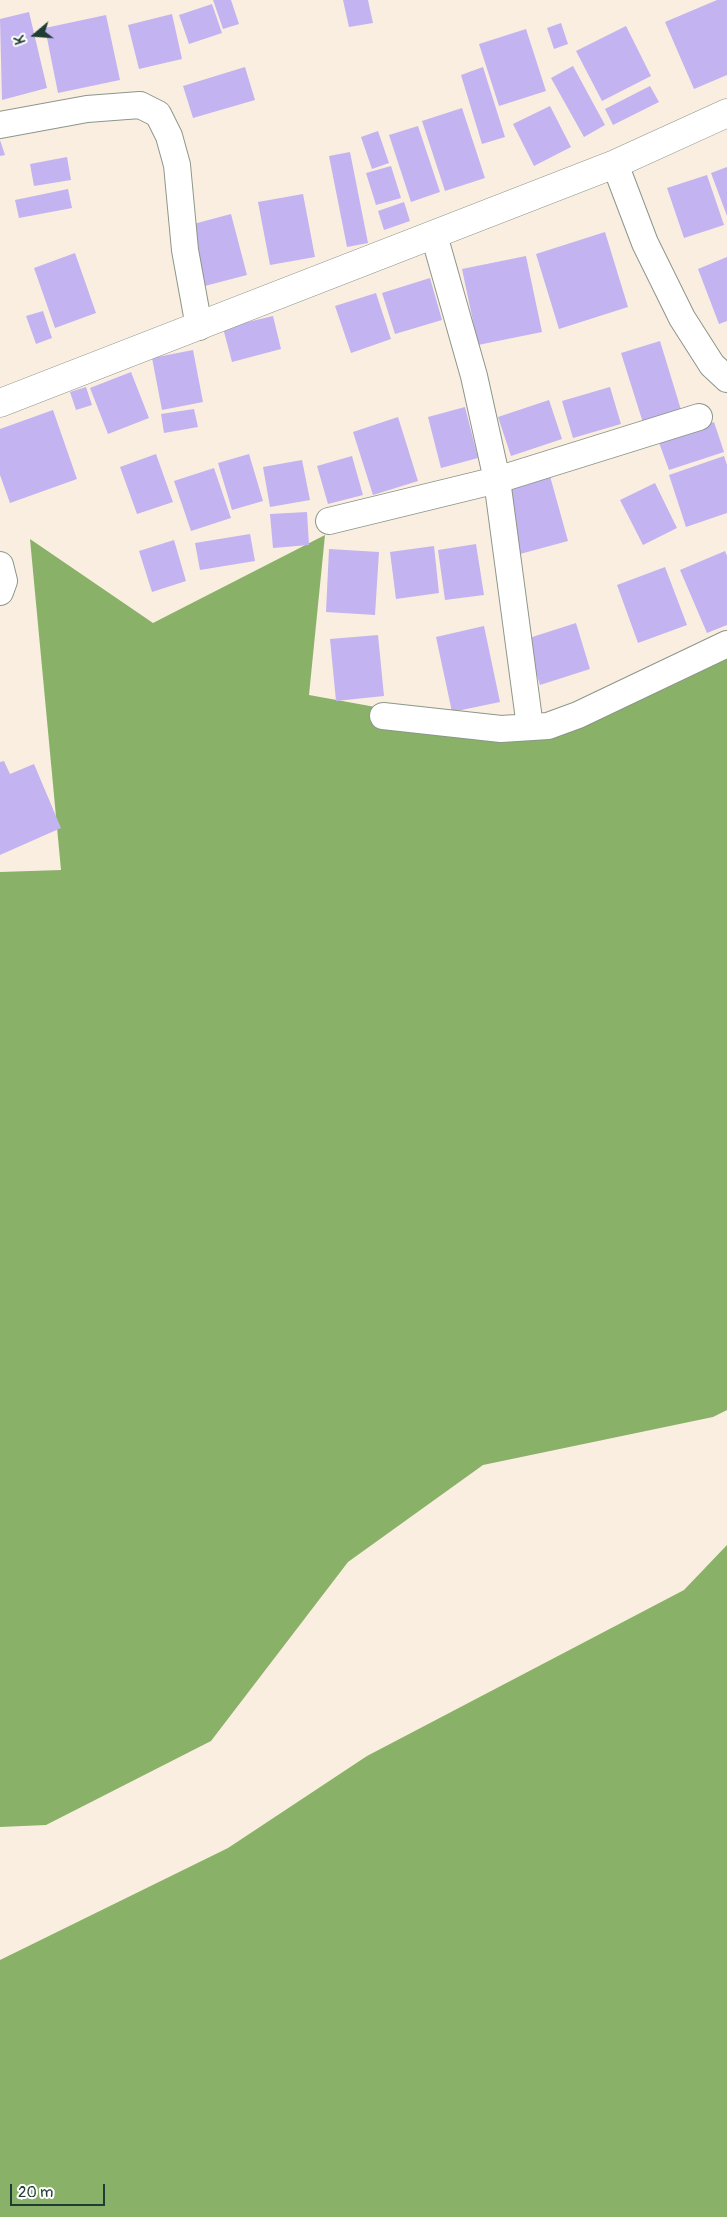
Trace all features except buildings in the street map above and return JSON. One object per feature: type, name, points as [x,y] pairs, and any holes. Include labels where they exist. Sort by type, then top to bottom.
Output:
[{"type":"street","points":[[0,125],[87,109],[140,105],[158,114],[169,136],[177,165],[184,250],[199,326]]},
{"type":"street","points":[[0,403],[615,164],[727,113]]},
{"type":"street","points":[[615,164],[646,243],[682,318],[712,365],[727,379]]},
{"type":"street","points":[[434,235],[474,376],[497,480],[530,727]]},
{"type":"street","points":[[329,521],[497,480],[698,417]]},
{"type":"street","points":[[0,565],[4,581],[0,592]]},
{"type":"street","points":[[383,716],[501,729],[548,726],[578,715],[727,644]]},
{"type":"green space","points":[[325,535],[309,695],[497,729],[602,709],[727,650],[727,1410],[713,1417],[483,1465],[348,1562],[211,1741],[46,1825],[0,1827],[0,872],[61,870],[30,539],[153,623]]},
{"type":"green space","points":[[727,1545],[727,2217],[0,2217],[0,1960],[228,1848],[367,1756],[684,1590]]}]
